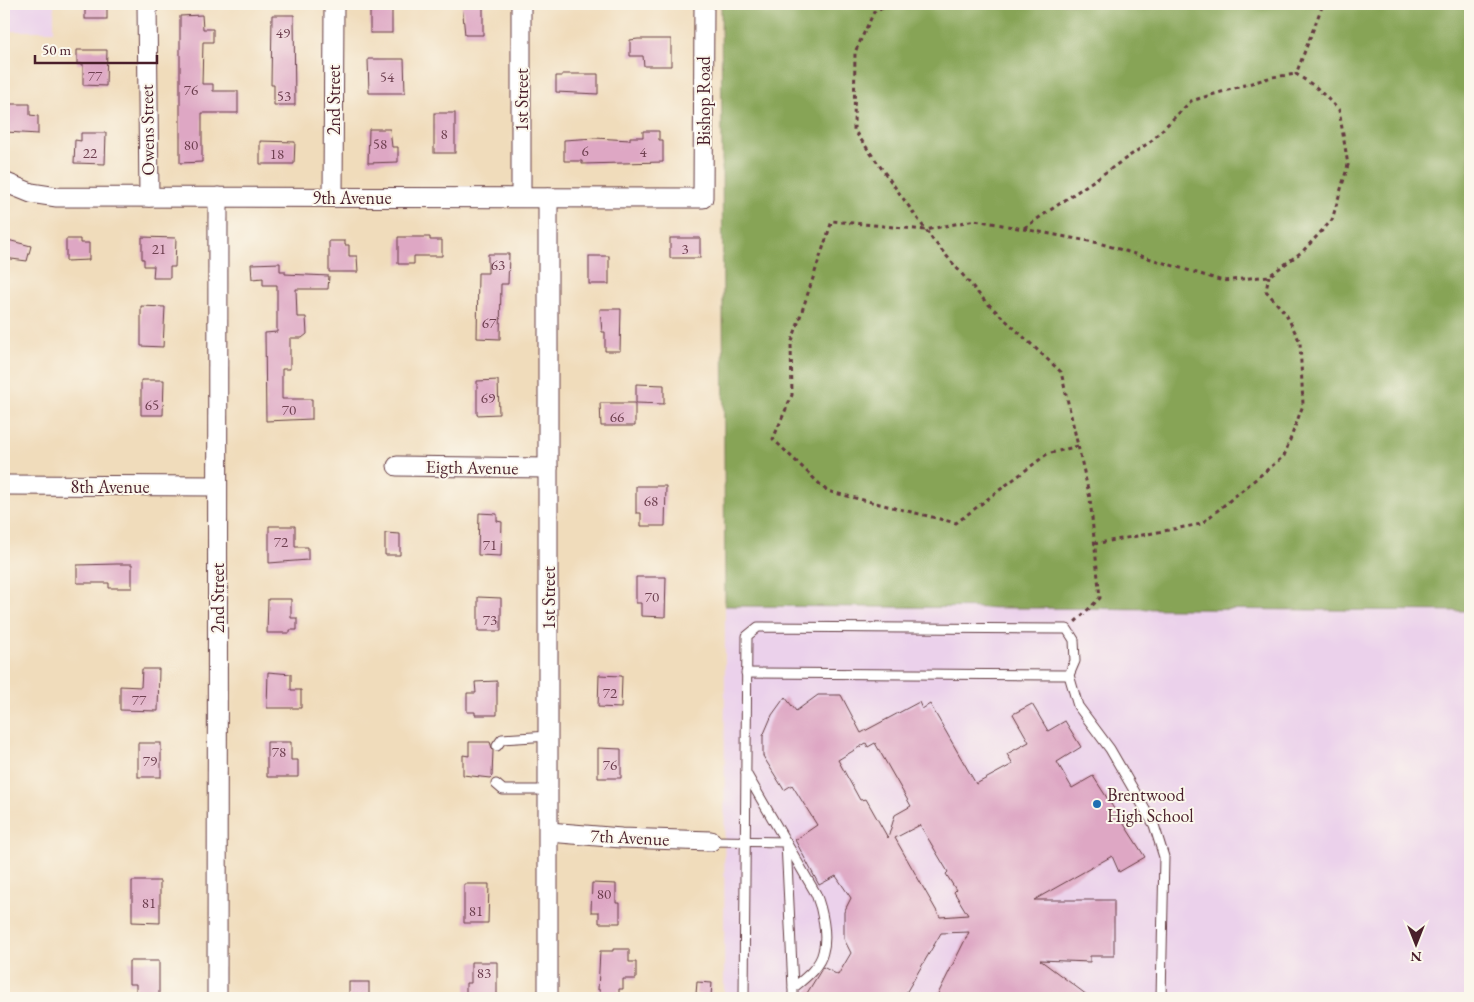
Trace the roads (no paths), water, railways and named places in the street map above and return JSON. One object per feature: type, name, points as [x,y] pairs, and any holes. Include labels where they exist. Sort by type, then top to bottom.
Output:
[{"type":"street","name":"Owens Street","points":[[147,4],[149,197]]},
{"type":"street","name":"2nd Street","points":[[333,197],[334,4]]},
{"type":"street","name":"1st Street","points":[[521,4],[521,197]]},
{"type":"street","name":"Bishop Road","points":[[703,198],[704,4]]},
{"type":"street","name":"9th Avenue","points":[[4,182],[31,193],[57,197],[703,198]]},
{"type":"street","name":"2nd Street","points":[[217,998],[218,197]]},
{"type":"street","name":"1st Street","points":[[548,198],[548,998]]},
{"type":"street","name":"Eigth Avenue","points":[[397,466],[548,468]]},
{"type":"street","name":"8th Avenue","points":[[4,485],[217,486]]},
{"type":"street","name":"7th Avenue","points":[[549,832],[621,838],[712,840]]},
{"type":"lane","points":[[744,998],[747,636],[758,628],[1067,629],[1074,640],[1076,661],[1069,675],[1078,706],[1110,749],[1154,825],[1164,857],[1161,998]]},
{"type":"lane","points":[[746,673],[1069,675]]},
{"type":"lane","points":[[497,746],[502,740],[549,736]]},
{"type":"lane","points":[[746,773],[816,894],[823,911],[823,952],[812,972],[793,988]]},
{"type":"lane","points":[[496,784],[503,790],[549,790]]},
{"type":"lane","points":[[712,840],[786,842]]},
{"type":"lane","points":[[786,842],[793,998]]},
{"type":"place","name":"Brentwood High School","points":[[1097,804]]}]
